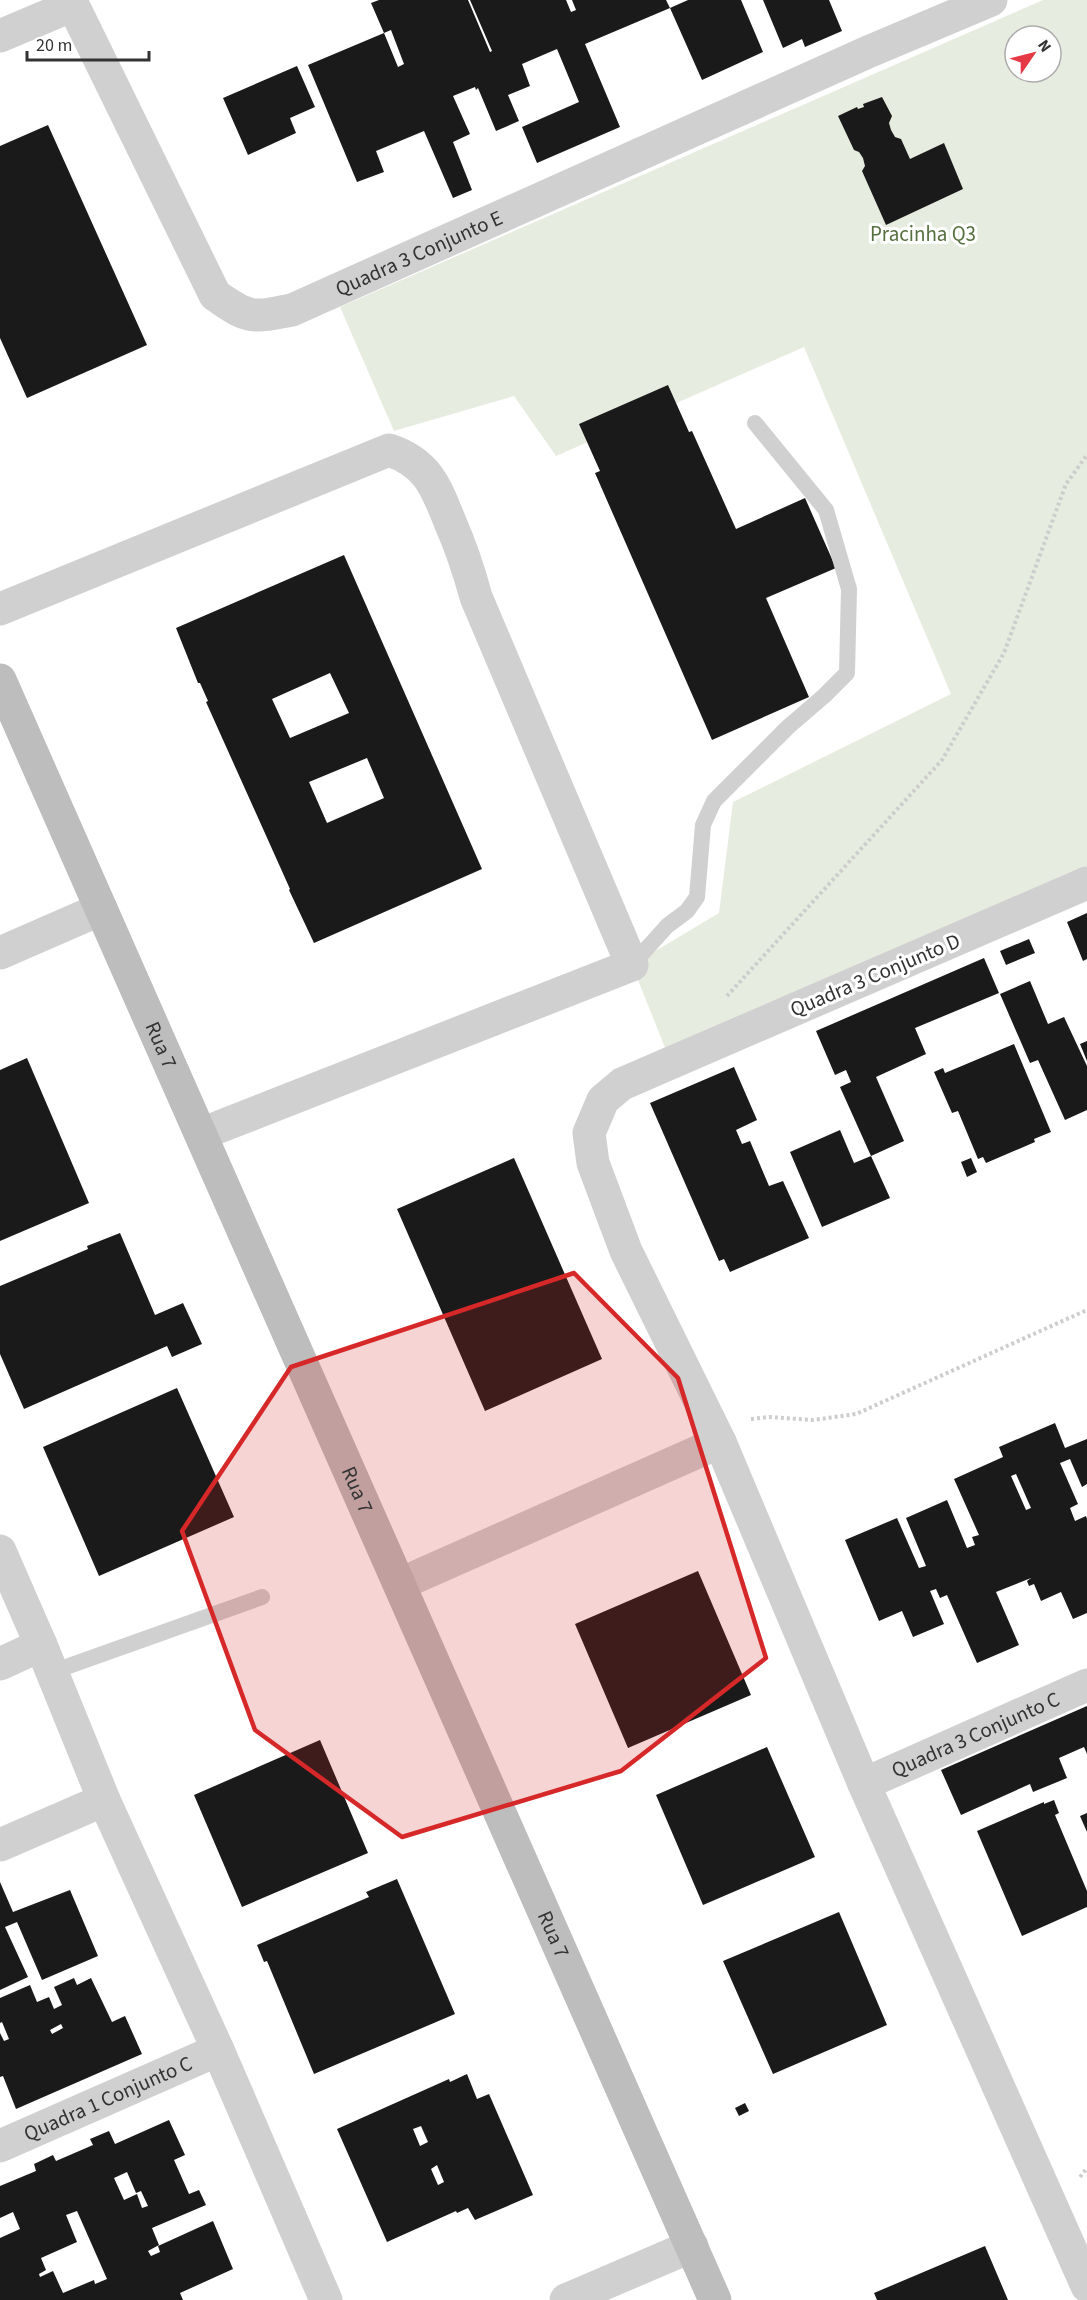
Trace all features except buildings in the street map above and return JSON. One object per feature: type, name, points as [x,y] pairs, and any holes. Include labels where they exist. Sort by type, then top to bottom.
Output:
[{"type":"main road","name":"Rua 7","points":[[0,680],[715,2300]]},
{"type":"street","name":"Quadra 3 Conjunto E","points":[[0,36],[72,2],[215,295],[240,313],[261,316],[292,310],[868,52],[991,0]]},
{"type":"street","points":[[0,609],[389,450],[403,455],[419,467],[438,489],[463,552],[476,597],[632,965],[201,1134]]},
{"type":"street","name":"Quadra 3 Conjunto D","points":[[1087,883],[622,1084],[603,1100],[589,1133],[593,1163],[626,1251],[717,1435],[864,1784],[1087,2286]]},
{"type":"street","points":[[0,953],[101,909]]},
{"type":"street","points":[[400,1584],[717,1435]]},
{"type":"street","points":[[0,1551],[104,1800],[218,2050],[326,2300]]},
{"type":"street","points":[[0,1664],[47,1659]]},
{"type":"street","name":"Quadra 3 Conjunto C","points":[[864,1784],[1087,1686]]},
{"type":"street","points":[[0,1845],[104,1800]]},
{"type":"street","name":"Quadra 1 Conjunto C","points":[[0,2145],[218,2050]]},
{"type":"street","points":[[566,2300],[692,2246]]},
{"type":"lane","points":[[632,965],[667,926],[687,911],[697,897],[703,825],[714,801],[788,727],[847,673],[849,589],[826,510],[756,423]]},
{"type":"lane","points":[[47,1659],[262,1597]]},
{"type":"path","points":[[727,997],[942,759],[1004,653],[1066,484],[1087,455]]},
{"type":"path","points":[[717,1435],[747,1419],[769,1417],[813,1420],[856,1414],[1087,1310]]},
{"type":"highlighted area","points":[[574,1273],[678,1378],[766,1658],[621,1771],[402,1837],[255,1730],[182,1531],[291,1367]]},
{"type":"green space","name":"Pracinha Q3","points":[[1043,0],[1087,0],[1087,866],[666,1050],[632,965],[719,913],[733,802],[951,694],[804,347],[556,456],[514,396],[394,431],[340,307]]}]
